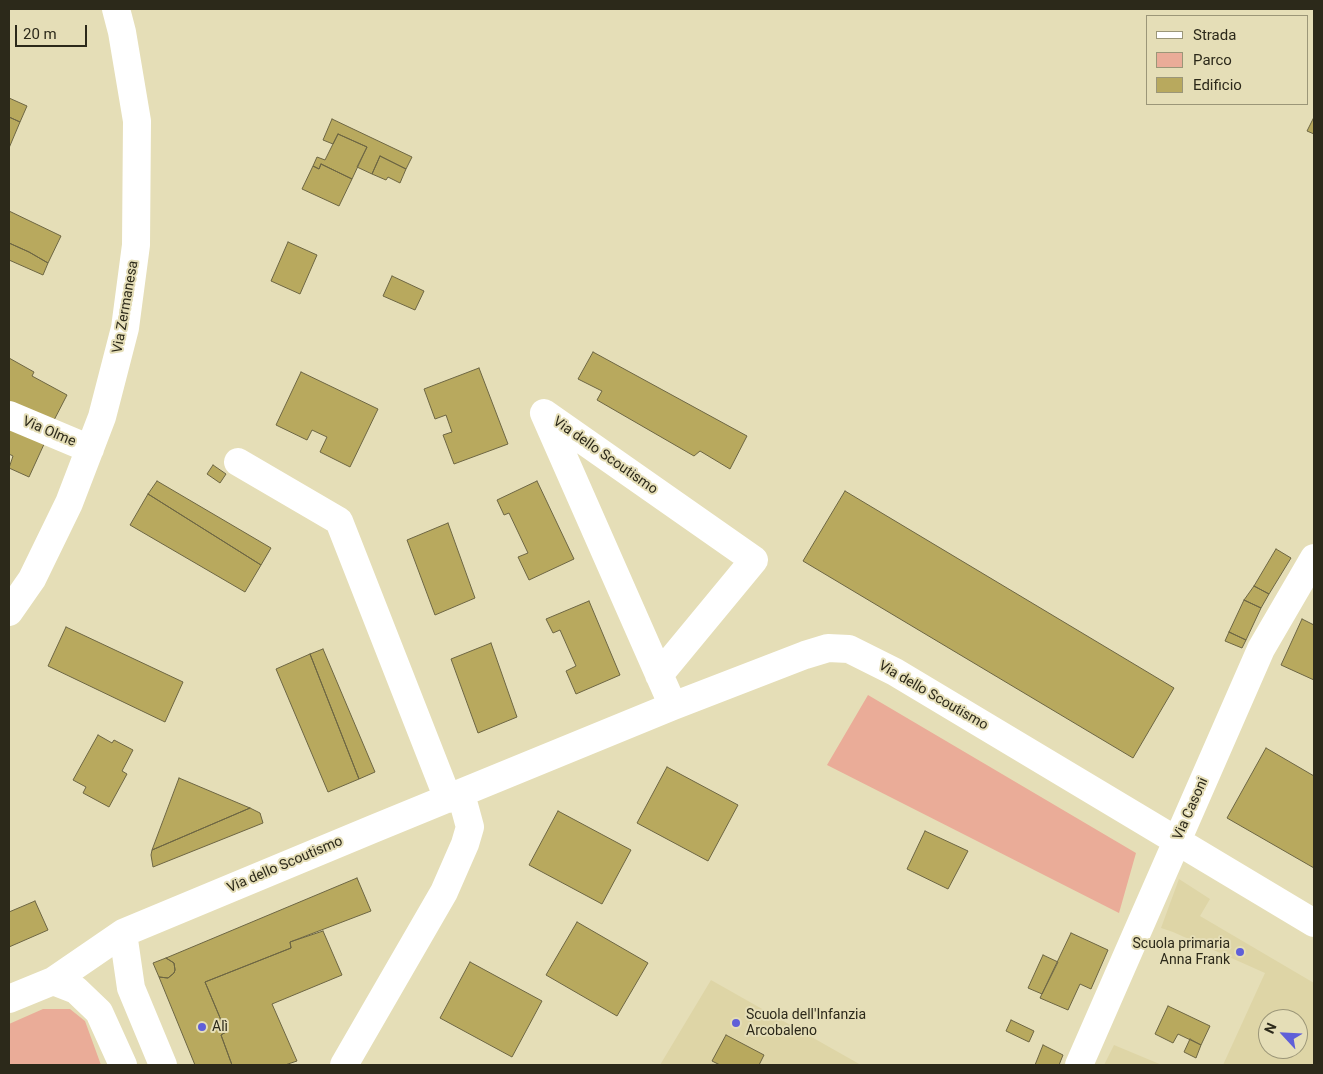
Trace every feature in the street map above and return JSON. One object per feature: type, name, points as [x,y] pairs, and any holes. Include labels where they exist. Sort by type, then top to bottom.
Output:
[{"type":"street","name":"Via Zermanesa","points":[[9,612],[32,579],[69,503],[102,417],[126,328],[136,245],[137,121],[117,9]]},
{"type":"street","name":"Via dello Scoutismo","points":[[659,675],[754,560],[544,413],[639,630],[659,675],[673,706]]},
{"type":"street","name":"Via Olme","points":[[9,414],[90,449]]},
{"type":"street","points":[[238,462],[339,521],[454,797],[470,827],[465,844],[444,892],[344,1065]]},
{"type":"street","name":"Via Casoni","points":[[1078,1065],[1261,649],[1314,558]]},
{"type":"street","name":"Via dello Scoutismo","points":[[9,1000],[53,981],[123,933],[373,828],[454,797],[673,706],[805,655],[828,648],[848,649],[895,672],[1314,923]]},
{"type":"street","points":[[123,933],[131,988],[163,1065]]},
{"type":"street","points":[[53,981],[76,990],[99,1012],[122,1065]]},
{"type":"shaded area","name":"Scuola primaria Anna Frank","points":[[1179,879],[1210,899],[1200,916],[1314,983],[1314,1065],[1223,1065],[1265,973],[1161,928]]},
{"type":"shaded area","name":"Scuola dell'Infanzia Arcobaleno","points":[[711,980],[861,1065],[660,1065]]},
{"type":"shaded area","points":[[1114,1045],[1162,1065],[1104,1065]]},
{"type":"green space","points":[[868,695],[1136,853],[1119,913],[827,765]]},
{"type":"green space","points":[[43,1009],[70,1009],[85,1021],[101,1065],[9,1065],[9,1024]]},
{"type":"building","points":[[9,98],[27,106],[20,122],[9,117]]},
{"type":"building","points":[[9,117],[20,122],[9,148]]},
{"type":"building","points":[[1314,117],[1314,134],[1307,131]]},
{"type":"building","points":[[332,119],[412,157],[406,169],[380,156],[372,174],[357,167],[367,147],[338,134],[333,144],[323,140]]},
{"type":"building","points":[[338,134],[367,147],[352,179],[321,164],[319,169],[313,166],[317,157],[325,160]]},
{"type":"building","points":[[380,156],[406,169],[400,183],[388,177],[386,180],[372,174]]},
{"type":"building","points":[[321,164],[352,179],[339,206],[302,189],[313,166],[319,169]]},
{"type":"building","points":[[9,211],[61,236],[48,263],[9,243]]},
{"type":"building","points":[[288,242],[317,255],[300,294],[271,281]]},
{"type":"building","points":[[9,243],[48,263],[43,275],[9,260]]},
{"type":"building","points":[[392,276],[424,291],[415,310],[383,296]]},
{"type":"building","points":[[593,352],[747,436],[730,469],[700,451],[694,456],[597,400],[602,391],[578,379]]},
{"type":"building","points":[[9,358],[34,372],[32,376],[67,395],[52,424],[9,402]]},
{"type":"building","points":[[479,368],[508,444],[454,464],[443,435],[452,432],[446,415],[435,419],[424,389]]},
{"type":"building","points":[[301,372],[378,409],[350,467],[320,452],[327,437],[312,430],[307,440],[276,425]]},
{"type":"building","points":[[9,429],[45,442],[29,477],[9,468],[13,456],[9,454]]},
{"type":"building","points":[[213,465],[226,474],[220,483],[207,474]]},
{"type":"building","points":[[157,481],[271,548],[261,565],[148,494]]},
{"type":"building","points":[[537,481],[574,559],[529,580],[518,557],[528,553],[509,513],[504,515],[497,500]]},
{"type":"building","points":[[845,491],[1174,688],[1133,758],[803,561]]},
{"type":"building","points":[[148,494],[261,565],[245,592],[130,525]]},
{"type":"building","points":[[448,523],[475,598],[435,615],[407,540]]},
{"type":"building","points":[[1276,549],[1291,558],[1269,594],[1254,586]]},
{"type":"building","points":[[1254,586],[1269,594],[1261,608],[1244,600]]},
{"type":"building","points":[[1244,600],[1261,608],[1246,640],[1229,632]]},
{"type":"building","points":[[589,601],[620,675],[576,694],[566,671],[576,666],[560,630],[553,633],[546,619]]},
{"type":"building","points":[[1302,619],[1314,625],[1314,680],[1281,665]]},
{"type":"building","points":[[66,627],[183,682],[165,722],[48,666]]},
{"type":"building","points":[[1229,632],[1246,640],[1242,648],[1225,641]]},
{"type":"building","points":[[491,643],[517,717],[478,733],[451,659]]},
{"type":"building","points":[[323,649],[375,772],[359,779],[310,654]]},
{"type":"building","points":[[310,654],[359,779],[328,792],[276,669]]},
{"type":"building","points":[[98,735],[112,743],[114,740],[133,750],[122,771],[127,774],[109,807],[83,793],[86,787],[73,780]]},
{"type":"building","points":[[1266,748],[1314,776],[1314,868],[1227,818]]},
{"type":"building","points":[[667,767],[738,805],[708,861],[637,823]]},
{"type":"building","points":[[179,778],[250,808],[152,850]]},
{"type":"building","points":[[250,808],[260,813],[263,823],[153,867],[152,850]]},
{"type":"building","points":[[558,811],[631,850],[602,904],[529,865]]},
{"type":"building","points":[[925,831],[968,851],[948,889],[907,869]]},
{"type":"building","points":[[357,878],[371,911],[290,942],[291,948],[205,982],[226,1032],[221,1035],[232,1065],[195,1065],[159,977],[168,978],[174,973],[174,963],[166,958]]},
{"type":"building","points":[[35,901],[48,930],[9,947],[9,912]]},
{"type":"building","points":[[577,922],[648,963],[617,1016],[546,975]]},
{"type":"building","points":[[323,931],[342,975],[272,1004],[297,1061],[285,1065],[232,1065],[221,1035],[226,1032],[205,982],[291,948],[290,942]]},
{"type":"building","points":[[1071,933],[1108,950],[1091,989],[1080,984],[1068,1010],[1040,998]]},
{"type":"building","points":[[1043,955],[1058,962],[1042,994],[1028,988]]},
{"type":"building","points":[[166,958],[174,963],[174,973],[168,978],[159,977],[153,963]]},
{"type":"building","points":[[470,962],[542,1001],[512,1057],[440,1018]]},
{"type":"building","points":[[1168,1006],[1210,1026],[1201,1045],[1178,1034],[1173,1043],[1155,1034]]},
{"type":"building","points":[[1011,1020],[1034,1031],[1029,1042],[1006,1031]]},
{"type":"building","points":[[726,1035],[764,1055],[759,1065],[720,1065],[712,1061]]},
{"type":"building","points":[[1190,1039],[1201,1045],[1196,1058],[1184,1052]]},
{"type":"building","points":[[1043,1045],[1063,1055],[1059,1065],[1035,1065]]},
{"type":"place","name":"Scuola primaria Anna Frank","points":[[1240,952]]},
{"type":"place","name":"Scuola dell'Infanzia Arcobaleno","points":[[736,1023]]},
{"type":"place","name":"Alì","points":[[202,1027]]}]
